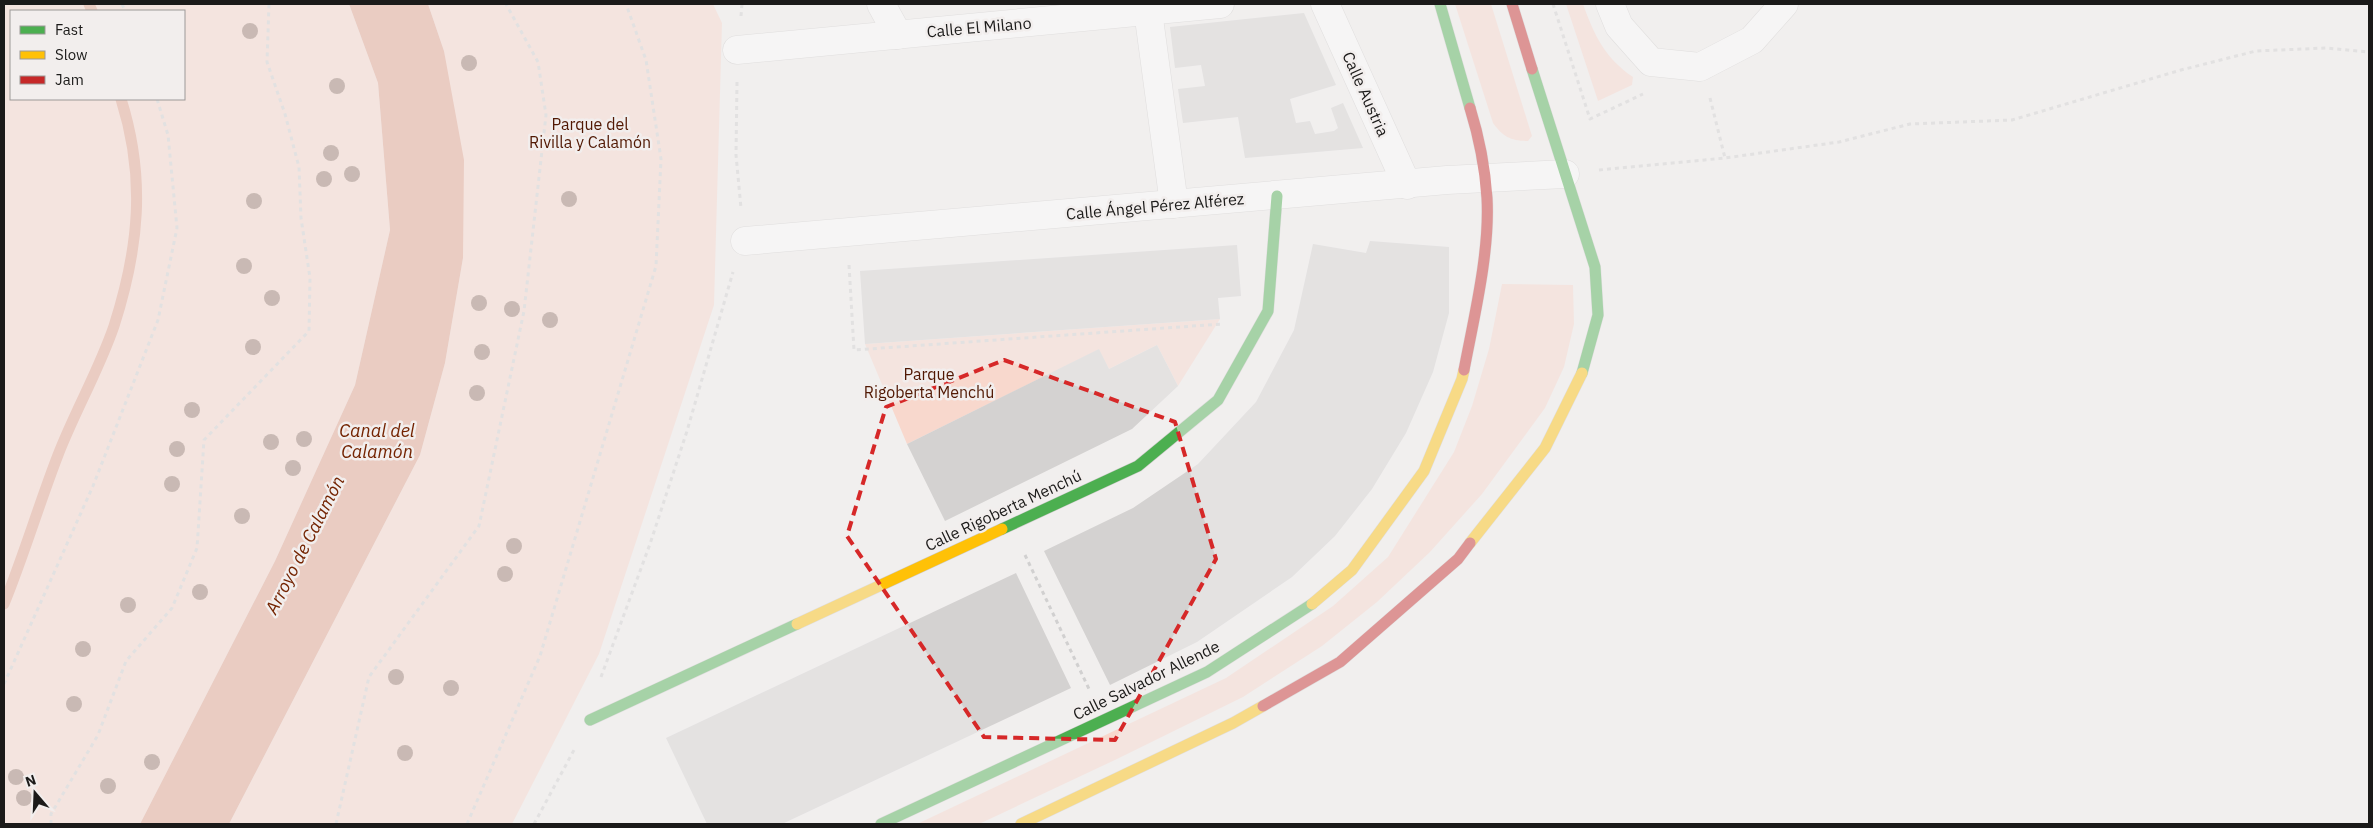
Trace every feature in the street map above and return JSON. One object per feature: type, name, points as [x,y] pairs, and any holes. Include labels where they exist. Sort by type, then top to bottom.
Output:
[{"type":"main road","name":"Calle Salvador Allende","points":[[881,824],[1207,672],[1309,607],[1352,570],[1424,471],[1462,379],[1483,268],[1487,200],[1480,140],[1440,4]]},
{"type":"main road","points":[[1021,824],[1233,723],[1340,662],[1458,558],[1545,448],[1580,380],[1598,315],[1595,267],[1512,4]]},
{"type":"main road","name":"Calle Rigoberta Menchú","points":[[590,720],[1138,466],[1218,400],[1268,311],[1277,196]]},
{"type":"street","points":[[881,4],[898,35]]},
{"type":"street","name":"Calle El Milano","points":[[737,50],[1220,4]]},
{"type":"street","name":"Calle Austria","points":[[1325,4],[1407,185]]},
{"type":"street","points":[[1610,4],[1619,26],[1651,62],[1700,67],[1752,40],[1784,4]]},
{"type":"street","points":[[1148,11],[1174,204]]},
{"type":"street","name":"Calle Ángel Pérez Alférez","points":[[745,241],[1484,178],[1565,174]]},
{"type":"path","points":[[51,824],[51,814],[98,735],[126,661],[172,608],[197,548],[204,440],[309,332],[310,278],[301,218],[299,167],[285,114],[267,62],[269,4]]},
{"type":"path","points":[[336,824],[369,677],[479,526],[524,311],[546,115],[538,62],[506,4]]},
{"type":"path","points":[[467,824],[540,656],[656,266],[661,159],[646,60],[626,4]]},
{"type":"path","points":[[1553,4],[1590,119],[1653,90],[1651,62]]},
{"type":"path","points":[[1565,174],[1725,158],[1839,142],[1910,124],[2012,120],[2182,70],[2256,51],[2326,48],[2369,52]]},
{"type":"path","points":[[534,824],[590,720],[603,670],[650,544],[687,431],[733,273],[745,241],[736,155],[737,50]]},
{"type":"path","points":[[1700,67],[1725,158]]},
{"type":"path","points":[[4,684],[93,486],[158,320],[178,228],[168,135],[157,100]]},
{"type":"path","points":[[847,232],[854,350],[1262,322]]},
{"type":"path","points":[[1010,525],[1104,720]]},
{"type":"highlighted area","points":[[1004,360],[1175,422],[1216,559],[1115,740],[984,737],[847,536],[886,407]]},
{"type":"green space","points":[[4,4],[349,4],[378,83],[390,230],[355,385],[275,561],[140,824],[4,824]]},
{"type":"green space","name":"Parque del Rivilla y Calamón","points":[[428,4],[713,4],[722,23],[714,305],[599,654],[512,824],[229,824],[420,455],[445,363],[463,258],[444,51]]},
{"type":"green space","points":[[1455,4],[1491,4],[1532,136],[1528,141],[1508,137],[1500,132],[1493,123]]},
{"type":"green space","points":[[1566,4],[1583,4],[1596,36],[1615,62],[1633,77],[1632,85],[1598,101]]},
{"type":"green space","points":[[1502,284],[1573,285],[1574,324],[1564,367],[1545,408],[1482,494],[1430,552],[1377,602],[1322,646],[1243,697],[1117,759],[979,824],[917,824],[1226,678],[1333,606],[1388,557],[1454,452],[1472,406],[1489,349]]},
{"type":"green space","name":"Parque Rigoberta Menchú","points":[[1220,319],[1178,386],[1157,345],[1109,369],[1098,350],[907,444],[865,344]]},
{"type":"water","name":"Canal del Calamón","points":[[349,4],[428,4],[444,51],[464,160],[463,258],[445,363],[420,455],[229,824],[140,824],[275,561],[355,385],[390,230],[378,83]]},
{"type":"building","points":[[1304,13],[1336,85],[1290,99],[1296,123],[1310,121],[1315,134],[1334,131],[1338,128],[1331,108],[1343,103],[1363,148],[1245,158],[1238,117],[1183,123],[1178,89],[1205,86],[1201,65],[1175,68],[1170,27]]},
{"type":"building","points":[[1370,241],[1449,247],[1449,313],[1433,372],[1406,433],[1372,489],[1335,536],[1292,577],[1197,642],[1110,685],[1044,551],[1133,508],[1198,464],[1256,402],[1294,330],[1313,244],[1366,253]]},
{"type":"building","points":[[1237,245],[1241,296],[1218,298],[1220,319],[865,344],[860,271]]},
{"type":"building","points":[[1157,345],[1178,386],[1132,429],[945,521],[907,444],[1099,349],[1109,369]]},
{"type":"building","points":[[1016,573],[1071,688],[782,824],[707,824],[666,738]]},
{"type":"waterway","points":[[89,4],[92,10]]},
{"type":"waterway","points":[[4,604],[58,455],[108,342],[123,297],[134,241],[136,185],[129,128],[121,100]]},
{"type":"traffic: fast","points":[[1440,4],[1470,108]]},
{"type":"traffic: fast","points":[[1532,69],[1595,267],[1598,315],[1582,373]]},
{"type":"traffic: fast","points":[[1002,529],[1138,466],[1218,400],[1268,311],[1277,196]]},
{"type":"traffic: fast","points":[[881,824],[1207,672],[1312,604]]},
{"type":"traffic: fast","points":[[590,720],[797,624]]},
{"type":"traffic: slow","points":[[1312,604],[1352,570],[1424,471],[1464,370]]},
{"type":"traffic: slow","points":[[1470,543],[1545,448],[1582,373]]},
{"type":"traffic: slow","points":[[797,624],[1002,529]]},
{"type":"traffic: slow","points":[[1021,824],[1233,723],[1263,706]]},
{"type":"traffic: jam","points":[[1512,4],[1532,69]]},
{"type":"traffic: jam","points":[[1464,370],[1484,262],[1487,219],[1487,198],[1483,164],[1470,108]]},
{"type":"traffic: jam","points":[[1263,706],[1340,662],[1458,559],[1470,543]]},
{"type":"water label","name":"Arroyo de Calamón","points":[[305,545]]}]
